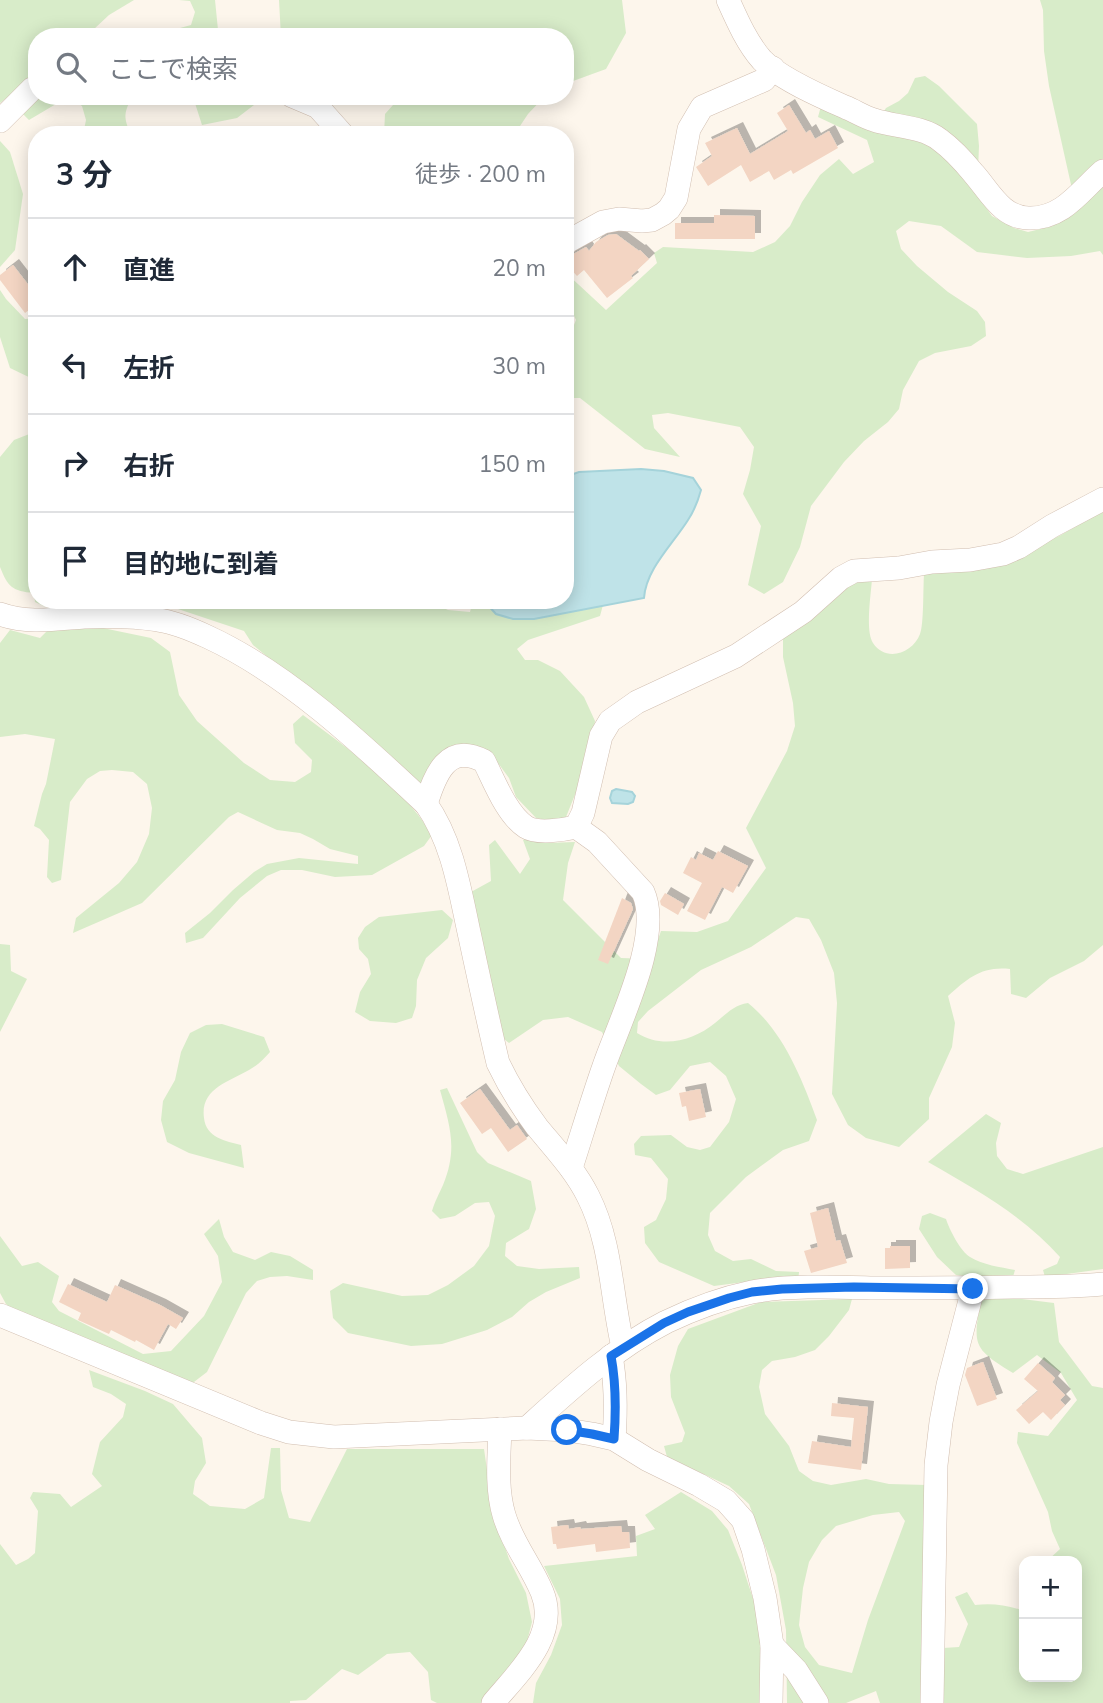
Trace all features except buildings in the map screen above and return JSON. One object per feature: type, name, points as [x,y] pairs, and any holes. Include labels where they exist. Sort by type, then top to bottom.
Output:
[{"type":"street","points":[[727,0],[750,42],[763,60],[773,68],[817,95],[871,119],[915,129],[939,139],[973,173],[1001,208],[1014,216],[1030,219],[1054,213],[1067,206],[1103,171]]},
{"type":"street","points":[[574,238],[603,222],[619,219],[652,220],[669,209],[676,198],[689,130],[702,107],[764,80],[773,68]]},
{"type":"street","points":[[0,121],[28,93]]},
{"type":"street","points":[[313,105],[335,126]]},
{"type":"street","points":[[576,827],[583,813],[601,736],[610,721],[638,702],[736,656],[803,612],[841,578],[854,571],[900,568],[1003,554],[1103,499]]},
{"type":"street","points":[[0,614],[30,620],[128,616],[163,620],[195,632],[238,652],[287,685],[338,725],[426,804],[441,829],[456,874],[498,1063],[506,1081],[536,1125],[572,1168],[600,1220],[616,1318],[614,1439]]},
{"type":"street","points":[[426,804],[432,783],[446,761],[456,756],[476,757],[484,761],[511,813],[528,829],[545,831],[576,827],[597,842],[643,892],[646,899],[649,919],[643,960],[604,1067],[572,1168]]},
{"type":"street","points":[[527,1428],[617,1351],[688,1312],[752,1292],[842,1288],[1050,1288],[1103,1284]]},
{"type":"street","points":[[932,1703],[937,1454],[948,1385],[973,1289]]},
{"type":"street","points":[[0,1315],[261,1423],[289,1432],[334,1437],[527,1428],[567,1430],[614,1439],[726,1501],[743,1520],[765,1598],[772,1645],[771,1703]]},
{"type":"street","points":[[493,1703],[540,1643],[546,1608],[542,1592],[503,1513],[500,1494],[500,1429]]},
{"type":"street","points":[[772,1645],[796,1670],[817,1703]]},
{"type":"green space","points":[[0,0],[134,0],[109,15],[95,28],[28,28],[28,82],[0,103]]},
{"type":"green space","points":[[179,0],[215,0],[218,28],[180,28],[191,25],[195,12],[190,1]]},
{"type":"green space","points":[[279,0],[622,0],[626,33],[606,69],[574,81],[574,28],[281,28]]},
{"type":"green space","points":[[1040,0],[1103,0],[1103,255],[1100,251],[1071,256],[1027,258],[977,252],[941,226],[909,221],[896,231],[901,249],[917,266],[948,292],[977,311],[985,322],[986,336],[971,346],[935,353],[919,361],[903,390],[899,409],[844,462],[811,506],[800,547],[783,582],[764,594],[748,585],[761,526],[743,494],[754,447],[740,427],[668,413],[652,415],[654,428],[680,457],[645,449],[580,398],[574,398],[574,280],[606,310],[657,263],[654,253],[663,247],[753,252],[775,242],[790,226],[820,175],[839,159],[853,174],[874,162],[867,140],[818,117],[821,106],[873,129],[886,108],[908,93],[915,78],[925,76],[939,86],[977,124],[977,195],[992,216],[1028,232],[1053,226],[1076,207],[1049,86],[1044,51],[1043,10]]},
{"type":"green space","points":[[28,104],[54,105],[29,120],[20,111]]},
{"type":"green space","points":[[128,105],[128,126],[85,126],[82,106]]},
{"type":"green space","points":[[196,105],[254,105],[237,118],[202,125]]},
{"type":"green space","points":[[393,105],[536,105],[520,126],[384,126],[385,114]]},
{"type":"green space","points":[[0,141],[10,152],[23,194],[15,250],[0,267]]},
{"type":"green space","points":[[0,290],[25,319],[28,319],[28,377],[10,368],[0,337]]},
{"type":"green space","points":[[28,435],[28,592],[12,587],[0,567],[0,457],[14,440]]},
{"type":"green space","points":[[1102,511],[1103,945],[1084,961],[1050,978],[1026,998],[1011,994],[1010,969],[983,971],[948,996],[955,1023],[952,1047],[929,1098],[929,1119],[899,1147],[866,1138],[848,1125],[832,1094],[837,1003],[834,973],[809,919],[796,917],[751,947],[701,970],[648,1011],[638,1022],[637,1033],[657,1041],[677,1041],[697,1034],[734,1008],[748,1003],[781,1042],[798,1072],[817,1120],[809,1141],[783,1150],[746,1177],[710,1213],[708,1235],[715,1251],[733,1261],[751,1259],[776,1271],[799,1272],[798,1282],[752,1281],[714,1286],[659,1262],[645,1243],[644,1227],[656,1220],[666,1199],[668,1179],[651,1158],[635,1155],[634,1144],[641,1136],[671,1135],[687,1147],[700,1150],[710,1147],[729,1122],[736,1099],[726,1076],[710,1062],[690,1066],[670,1090],[656,1095],[619,1066],[602,1032],[568,1017],[543,1020],[509,1043],[500,1036],[471,892],[491,881],[489,845],[495,840],[520,874],[530,859],[523,840],[529,837],[547,843],[575,842],[568,863],[563,900],[621,958],[651,959],[661,931],[697,932],[728,921],[766,868],[746,828],[787,751],[795,726],[783,657],[783,639],[851,583],[872,579],[869,621],[873,643],[885,653],[899,653],[912,646],[920,634],[924,575],[1026,552]]},
{"type":"green space","points":[[603,605],[600,616],[528,640],[517,649],[525,660],[538,660],[560,671],[584,697],[595,721],[591,755],[566,817],[552,821],[536,818],[516,797],[509,778],[495,759],[476,751],[422,785],[253,645],[244,631],[178,609],[446,609],[470,612],[471,609],[504,609],[534,619]]},
{"type":"green space","points":[[98,627],[151,638],[170,652],[179,695],[197,721],[244,763],[270,780],[295,782],[311,772],[312,760],[295,743],[293,724],[303,715],[390,784],[420,817],[432,835],[424,846],[372,875],[335,877],[302,870],[281,870],[267,876],[240,898],[203,938],[186,943],[185,933],[254,872],[267,864],[299,858],[358,864],[358,856],[330,849],[300,833],[277,830],[238,812],[229,817],[142,903],[73,933],[76,918],[119,883],[137,862],[149,834],[152,808],[147,784],[133,772],[112,770],[100,771],[87,779],[70,802],[61,880],[52,883],[47,877],[49,840],[34,826],[55,739],[25,734],[0,737],[0,643],[10,630],[40,638],[49,629]]},
{"type":"green space","points":[[442,910],[453,920],[448,938],[426,958],[417,980],[416,1006],[412,1018],[396,1023],[370,1021],[355,1012],[360,992],[371,974],[368,959],[359,949],[358,938],[365,927],[379,917]]},
{"type":"green space","points":[[0,944],[10,945],[11,971],[27,979],[0,1032]]},
{"type":"green space","points":[[222,1024],[264,1037],[270,1052],[255,1066],[211,1093],[204,1108],[206,1125],[213,1134],[241,1145],[244,1168],[189,1153],[167,1142],[161,1120],[163,1101],[175,1080],[181,1052],[190,1033],[206,1025]]},
{"type":"green space","points":[[447,1088],[477,1152],[488,1163],[531,1181],[536,1209],[529,1229],[506,1243],[505,1256],[517,1266],[539,1269],[579,1267],[580,1278],[546,1292],[512,1317],[487,1330],[442,1344],[411,1346],[348,1333],[333,1318],[330,1291],[343,1283],[402,1296],[428,1295],[448,1285],[474,1266],[489,1246],[495,1216],[489,1202],[475,1203],[455,1216],[440,1219],[432,1211],[448,1172],[450,1160],[451,1138],[440,1090]]},
{"type":"green space","points":[[986,1114],[1001,1123],[996,1143],[997,1156],[1007,1169],[1023,1174],[1103,1147],[1103,1269],[1045,1277],[1043,1270],[1057,1264],[1060,1257],[1046,1242],[998,1204],[928,1162]]},
{"type":"green space","points":[[930,1213],[946,1219],[959,1245],[970,1257],[986,1264],[1015,1270],[1012,1280],[956,1275],[937,1257],[919,1229],[922,1216]]},
{"type":"green space","points":[[219,1219],[224,1237],[233,1252],[255,1260],[271,1252],[290,1256],[313,1270],[313,1280],[287,1276],[257,1281],[246,1293],[207,1372],[190,1385],[19,1316],[6,1304],[0,1293],[0,1236],[22,1266],[38,1262],[59,1276],[52,1302],[59,1311],[143,1354],[171,1351],[204,1316],[222,1282],[218,1256],[204,1234]]},
{"type":"green space","points":[[999,1296],[1054,1303],[1059,1342],[1092,1386],[1103,1388],[1103,1703],[880,1703],[876,1691],[846,1703],[787,1703],[786,1630],[776,1575],[749,1504],[729,1486],[667,1457],[664,1446],[682,1442],[685,1433],[671,1397],[670,1375],[678,1346],[688,1329],[761,1302],[852,1299],[849,1310],[815,1350],[772,1361],[762,1370],[759,1387],[765,1414],[789,1446],[799,1471],[813,1481],[831,1485],[866,1479],[889,1484],[927,1485],[927,1649],[959,1647],[968,1624],[955,1597],[967,1592],[975,1605],[1000,1605],[1019,1609],[1019,1682],[1082,1682],[1082,1556],[1052,1556],[1060,1549],[1048,1512],[1017,1443],[1018,1432],[1048,1436],[1077,1400],[1061,1373],[1037,1355],[1013,1373],[990,1358],[979,1345],[977,1328],[981,1301]],"holes":[[[899,1512],[905,1521],[868,1620],[852,1673],[819,1665],[805,1647],[799,1625],[809,1562],[822,1540],[836,1526],[873,1515]]]},
{"type":"green space","points":[[89,1370],[173,1404],[202,1438],[206,1463],[195,1481],[193,1494],[210,1506],[245,1509],[264,1498],[271,1448],[280,1448],[281,1490],[289,1518],[310,1522],[347,1449],[484,1449],[493,1512],[509,1559],[526,1593],[532,1622],[524,1653],[483,1703],[437,1703],[431,1700],[428,1672],[410,1652],[387,1654],[358,1675],[342,1669],[306,1700],[290,1703],[0,1703],[0,1544],[16,1565],[35,1553],[38,1511],[30,1498],[33,1492],[60,1494],[71,1507],[102,1486],[92,1474],[100,1442],[123,1417],[126,1404],[93,1387]]},
{"type":"green space","points":[[681,1492],[712,1511],[728,1530],[742,1565],[762,1626],[763,1703],[533,1703],[536,1683],[551,1655],[562,1625],[560,1599],[544,1566],[637,1556],[636,1536],[655,1529],[645,1515]]},
{"type":"water","points":[[641,469],[664,471],[693,478],[701,490],[690,517],[655,567],[644,598],[534,619],[513,619],[496,614],[491,609],[574,609],[574,474]]},
{"type":"water","points":[[616,789],[632,792],[635,796],[633,802],[612,803],[612,791]]},
{"type":"route","points":[[567,1430],[614,1439],[614,1373],[611,1356],[664,1323],[688,1312],[752,1292],[782,1289],[973,1289]]}]
